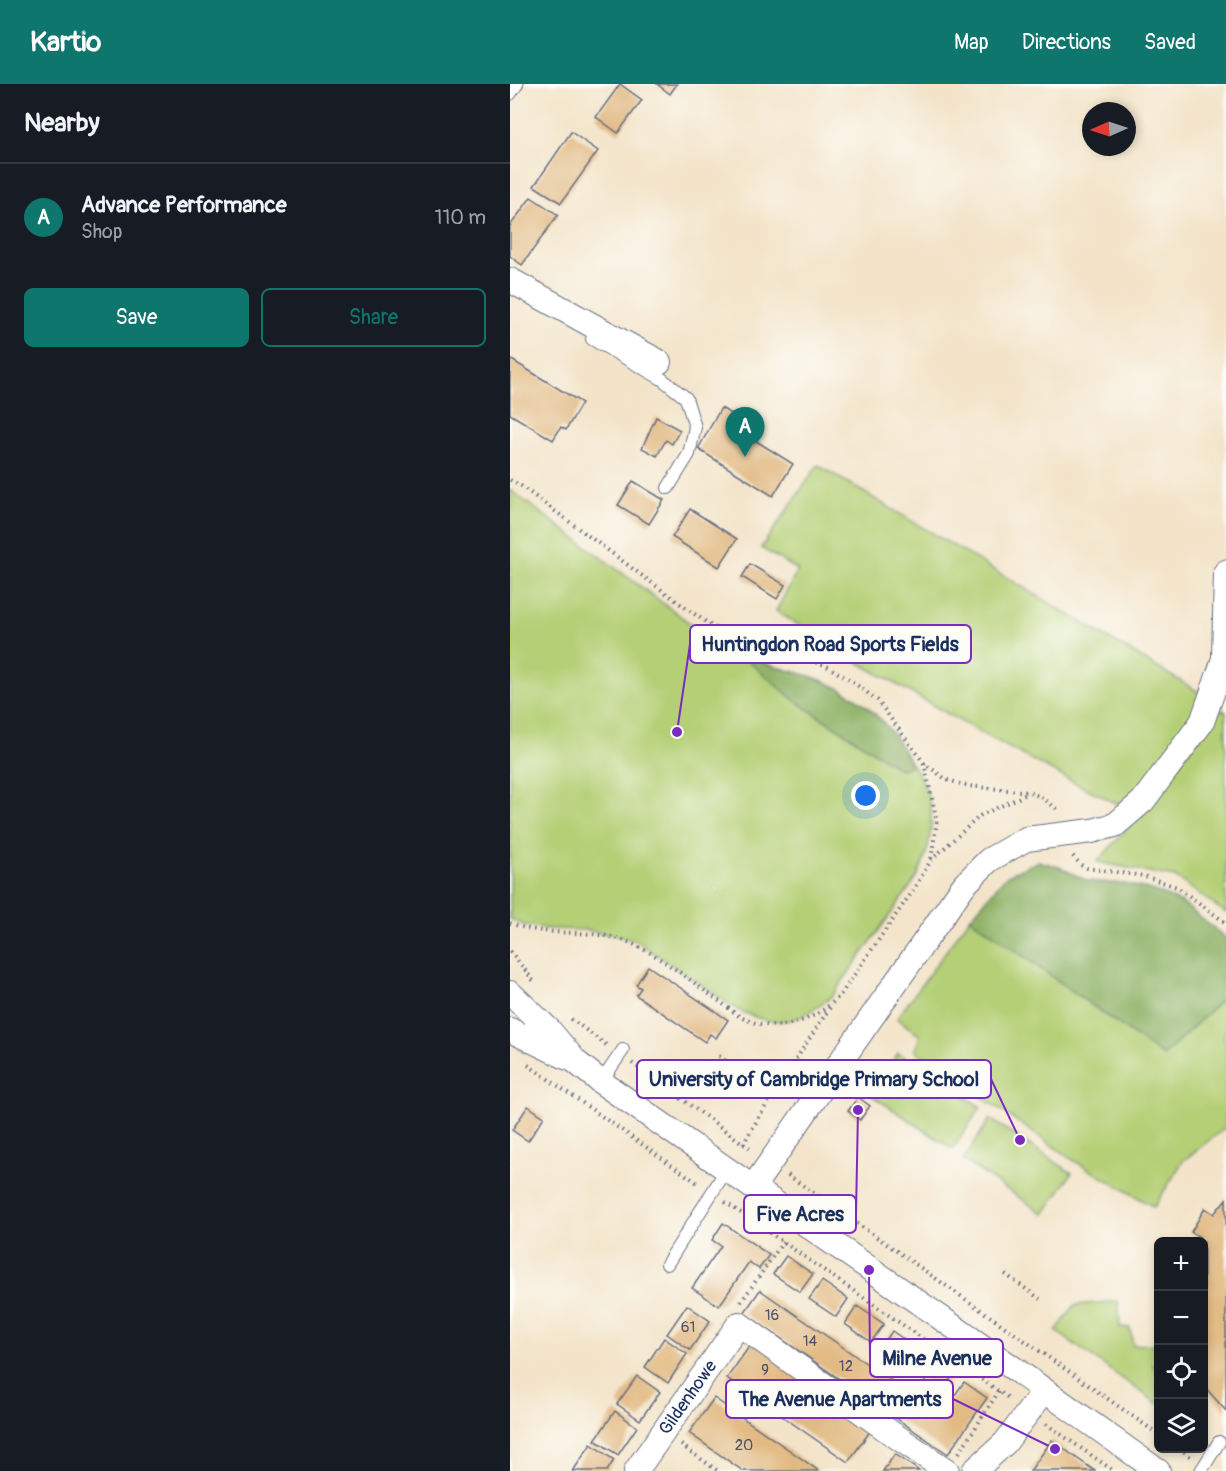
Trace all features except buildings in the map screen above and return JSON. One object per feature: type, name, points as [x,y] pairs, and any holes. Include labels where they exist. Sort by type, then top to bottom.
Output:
[{"type":"street","points":[[510,280],[659,362]]},
{"type":"street","points":[[753,1187],[964,885],[989,860],[1026,839],[1092,831],[1115,825],[1143,801],[1202,722],[1224,658],[1226,572]]},
{"type":"street","points":[[510,993],[550,1031],[576,1062],[601,1082],[1014,1368],[1158,1471]]},
{"type":"street","points":[[510,1030],[576,1062]]},
{"type":"street","points":[[740,1324],[947,1471]]},
{"type":"street","name":"Gildenhowe","points":[[636,1471],[740,1324]]},
{"type":"street","points":[[974,1471],[1005,1443],[1044,1391]]},
{"type":"lane","points":[[510,94],[517,84]]},
{"type":"lane","points":[[510,293],[662,379],[686,398],[695,427],[689,454],[668,488]]},
{"type":"lane","points":[[601,1082],[623,1050]]},
{"type":"lane","points":[[667,1264],[727,1169]]},
{"type":"lane","points":[[1201,1471],[1219,1442]]},
{"type":"path","points":[[510,480],[720,631],[746,644],[825,665],[853,682],[877,700],[924,764],[947,780],[968,786],[1029,792],[1043,798],[1056,808]]},
{"type":"path","points":[[924,764],[937,821],[931,860]]},
{"type":"path","points":[[1029,792],[981,815],[931,860],[914,889],[831,1005],[742,1144],[1154,1431]]},
{"type":"path","points":[[1124,873],[1144,876],[1177,888],[1226,923]]},
{"type":"path","points":[[510,923],[544,932],[596,934],[623,940],[651,955],[750,1021],[774,1025],[794,1024],[831,1005]]},
{"type":"path","points":[[719,1056],[773,1094]]},
{"type":"path","points":[[520,1060],[1114,1471]]},
{"type":"path","points":[[740,1324],[742,1299],[783,1242]]},
{"type":"path","points":[[1005,1274],[1040,1299]]},
{"type":"path","points":[[947,1471],[999,1391]]},
{"type":"path","points":[[663,1433],[718,1471]]},
{"type":"green space","points":[[818,465],[1202,694],[1205,705],[1126,808],[974,729],[856,661],[776,611],[798,570],[761,548]]},
{"type":"green space","points":[[510,490],[717,643],[749,657],[750,662],[794,700],[900,769],[911,764],[920,777],[930,805],[931,819],[928,849],[917,877],[832,996],[809,1013],[787,1021],[765,1020],[752,1016],[738,1010],[635,940],[587,930],[549,929],[524,925],[510,919]]},
{"type":"green space","points":[[749,657],[827,682],[857,699],[893,734],[911,764],[900,769],[794,700],[749,662]]},
{"type":"green space","points":[[1221,709],[1226,712],[1226,913],[1175,877],[1097,862],[1141,813]]},
{"type":"green space","points":[[1038,861],[1059,867],[1088,881],[1126,884],[1155,891],[1182,903],[1226,938],[1226,995],[1163,1056],[970,918],[1006,876]]},
{"type":"green space","points":[[970,918],[1163,1056],[1226,995],[1226,1030],[1223,1037],[1226,1044],[1226,1127],[1183,1161],[1154,1207],[1073,1160],[915,1051],[920,1036],[897,1018]]},
{"type":"green space","points":[[898,1053],[981,1107],[953,1149],[871,1095]]},
{"type":"green space","points":[[990,1119],[1072,1173],[1044,1214],[963,1160]]},
{"type":"green space","points":[[1118,1301],[1120,1327],[1130,1328],[1133,1345],[1153,1344],[1154,1401],[1056,1331],[1075,1305]]},
{"type":"place","name":"Advance Performance","points":[[745,457]]},
{"type":"place","name":"Huntingdon Road Sports Fields","points":[[677,732]]},
{"type":"place","name":"Five Acres","points":[[858,1110]]},
{"type":"place","name":"University of Cambridge Primary School","points":[[1020,1140]]},
{"type":"place","name":"Milne Avenue","points":[[869,1270]]},
{"type":"place","name":"The Avenue Apartments","points":[[1055,1449]]}]
